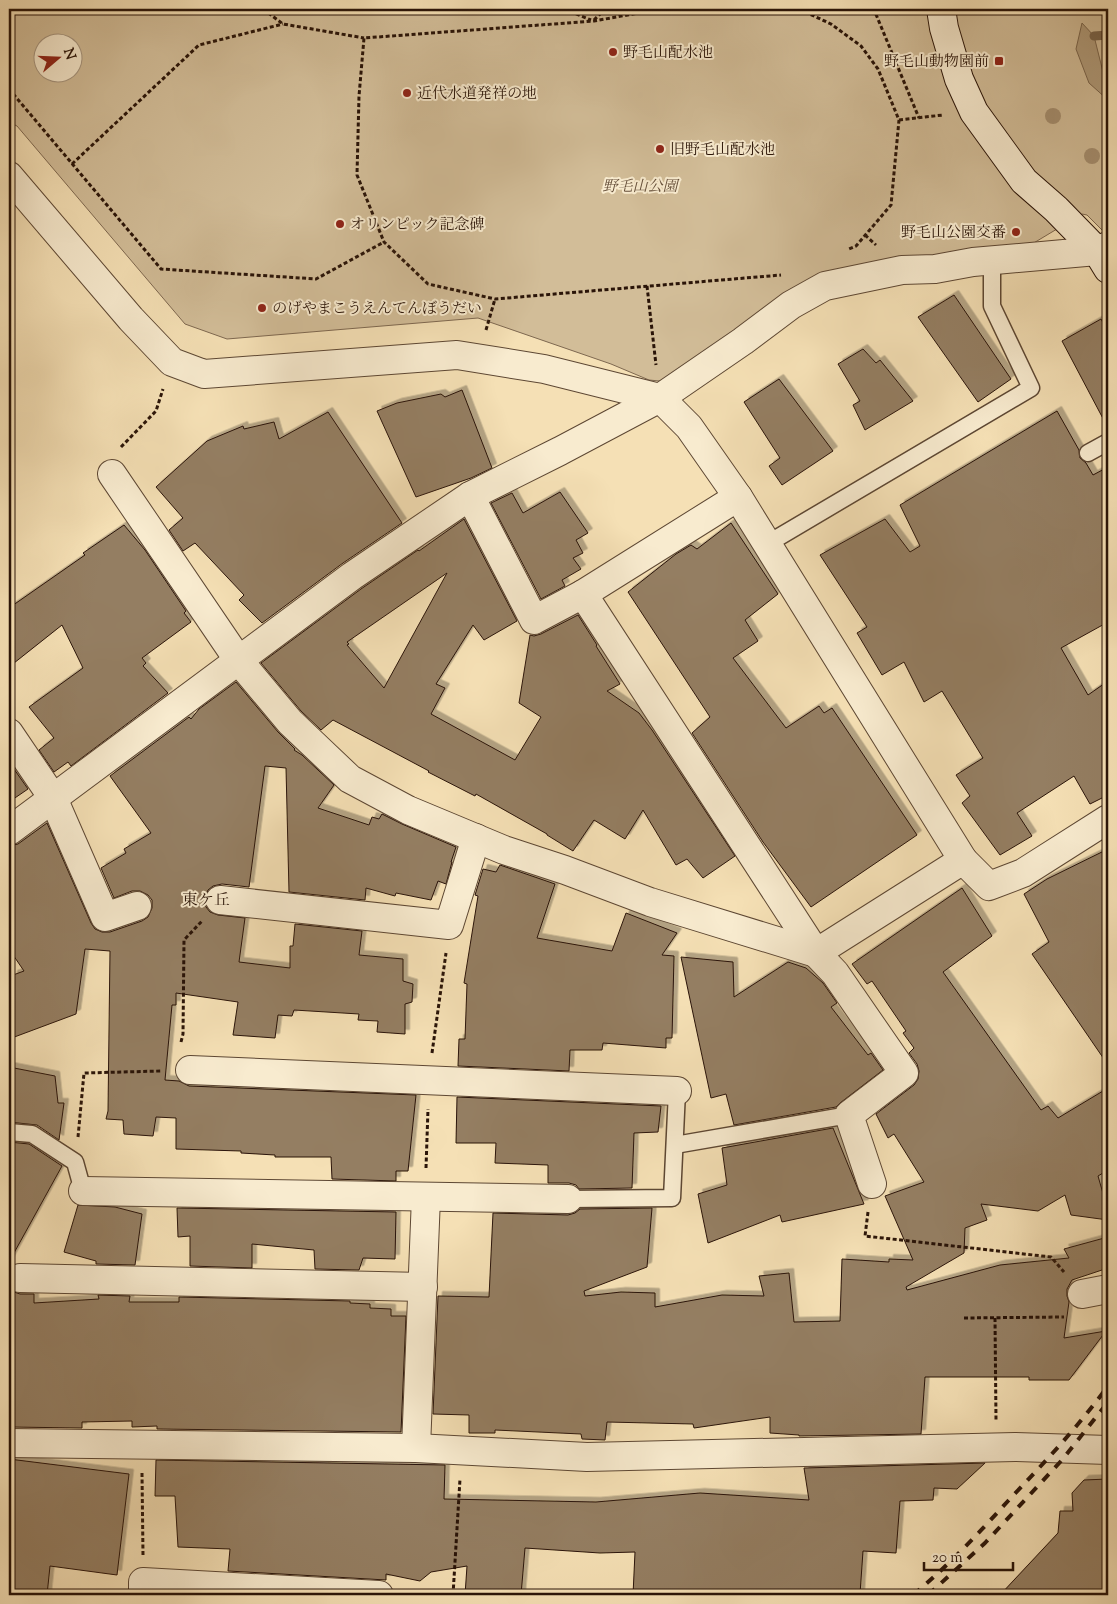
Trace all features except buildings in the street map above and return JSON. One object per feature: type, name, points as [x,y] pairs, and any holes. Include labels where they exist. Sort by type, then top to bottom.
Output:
[{"type":"street","points":[[941,9],[944,28],[959,79],[974,112],[1024,181],[1104,255]]},
{"type":"street","points":[[9,176],[130,319],[172,362],[204,374],[457,355],[544,369],[660,398],[689,427],[738,497],[963,860],[989,886],[1023,873],[1108,819]]},
{"type":"street","points":[[9,831],[352,576],[470,496],[660,398],[743,341],[791,305],[825,286],[902,270],[935,269],[992,261],[1104,255]]},
{"type":"street","points":[[112,474],[239,661],[290,722],[350,779],[408,810],[476,838],[650,902],[816,953],[963,860]]},
{"type":"street","points":[[470,496],[534,620],[583,594],[738,497]]},
{"type":"street","points":[[583,594],[816,953],[835,973],[904,1073],[849,1115],[872,1184]]},
{"type":"street","points":[[9,733],[54,798],[105,917],[137,906]]},
{"type":"street","points":[[220,900],[449,925],[476,838]]},
{"type":"street","points":[[184,1070],[677,1091]]},
{"type":"street","points":[[83,1191],[568,1199]]},
{"type":"street","points":[[416,1448],[426,1197]]},
{"type":"street","points":[[20,1278],[423,1288]]},
{"type":"street","points":[[1082,1294],[1108,1289]]},
{"type":"street","points":[[9,1443],[416,1448],[587,1457],[997,1448],[1108,1450]]},
{"type":"street","points":[[143,1589],[378,1595]]},
{"type":"lane","points":[[767,544],[1031,388],[992,306],[992,261]]},
{"type":"lane","points":[[1088,453],[1108,442]]},
{"type":"lane","points":[[568,1199],[672,1198],[677,1091]]},
{"type":"lane","points":[[675,1145],[849,1115]]},
{"type":"lane","points":[[9,1132],[32,1134],[75,1162],[83,1191]]},
{"type":"path","points":[[9,13],[13,9]]},
{"type":"path","points":[[263,9],[283,24]]},
{"type":"path","points":[[564,9],[594,21]]},
{"type":"path","points":[[594,21],[605,9]]},
{"type":"path","points":[[640,12],[644,9]]},
{"type":"path","points":[[72,164],[199,45],[283,24],[364,38],[594,21],[661,9]]},
{"type":"path","points":[[799,9],[831,24],[860,46],[878,69],[899,120],[891,205],[856,246],[848,250]]},
{"type":"path","points":[[874,10],[919,118]]},
{"type":"path","points":[[364,38],[359,96],[357,175],[384,242],[428,284],[495,299],[790,275]]},
{"type":"path","points":[[9,89],[161,269],[316,279],[384,242]]},
{"type":"path","points":[[647,286],[660,398]]},
{"type":"path","points":[[112,474],[107,461],[156,411],[172,362]]},
{"type":"path","points":[[75,1162],[84,1073],[184,1070],[184,940],[220,900]]},
{"type":"path","points":[[872,1184],[865,1236],[1051,1257],[1082,1294],[1081,1317],[964,1318]]},
{"type":"path","points":[[995,1318],[997,1448]]},
{"type":"path","points":[[142,1445],[143,1589]]},
{"type":"path","points":[[453,1595],[462,1451]]},
{"type":"green space","name":"野毛山公園","points":[[9,9],[1108,9],[1108,230],[1104,232],[1087,215],[1082,214],[1032,244],[843,277],[670,382],[649,380],[611,364],[478,318],[227,339],[185,324],[17,126],[9,122]]},
{"type":"shaded area","points":[[1082,23],[1094,36],[1103,72],[1108,77],[1108,100],[1089,83],[1076,49]]},
{"type":"waterway","points":[[1094,36],[1108,35]]},
{"type":"railway","points":[[913,1595],[950,1562],[985,1526],[1060,1445],[1108,1386]]},
{"type":"railway","points":[[928,1595],[985,1543],[1062,1460],[1108,1402]]},
{"type":"place","name":"野毛山配水池","points":[[613,52]]},
{"type":"place","name":"野毛山動物園前","points":[[999,61]]},
{"type":"place","name":"近代水道発祥の地","points":[[407,93]]},
{"type":"place","name":"旧野毛山配水池","points":[[660,149]]},
{"type":"place","name":"オリンピック記念碑","points":[[340,224]]},
{"type":"place","name":"野毛山公園交番","points":[[1016,232]]},
{"type":"place","name":"のげやまこうえんてんぼうだい","points":[[262,308]]},
{"type":"district","name":"東ケ丘","points":[[206,899]]}]
